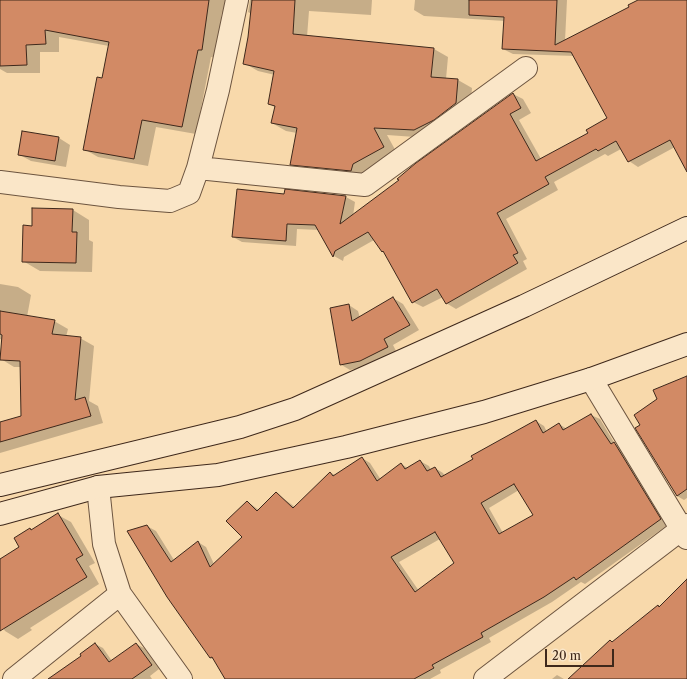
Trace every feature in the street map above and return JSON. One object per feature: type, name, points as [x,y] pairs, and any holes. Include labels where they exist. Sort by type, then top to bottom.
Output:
[{"type":"street","points":[[0,182],[119,197],[170,201],[189,193],[198,168],[218,90],[237,0]]},
{"type":"street","points":[[198,168],[352,185],[365,185],[526,68]]},
{"type":"street","points":[[0,485],[240,427],[295,409],[524,306],[687,228]]},
{"type":"street","points":[[0,514],[98,487],[218,475],[346,446],[484,412],[591,380],[687,344]]},
{"type":"street","points":[[485,679],[685,531],[591,380]]},
{"type":"street","points":[[98,487],[104,544],[120,594],[181,679]]},
{"type":"street","points":[[14,679],[120,594]]},
{"type":"building","points":[[0,0],[209,0],[202,50],[198,50],[182,127],[142,120],[134,159],[83,150],[97,77],[102,78],[109,42],[45,30],[46,44],[26,45],[27,65],[0,66]]},
{"type":"building","points":[[252,0],[295,0],[293,34],[434,48],[431,77],[458,79],[456,103],[434,120],[414,130],[374,128],[384,147],[353,164],[351,171],[290,165],[297,128],[271,123],[275,106],[268,104],[274,71],[243,64]]},
{"type":"building","points":[[469,0],[557,0],[555,45],[629,7],[628,5],[638,0],[687,0],[687,172],[670,140],[628,162],[616,141],[598,151],[596,149],[545,177],[549,184],[497,213],[518,253],[513,255],[518,263],[446,304],[437,289],[412,303],[383,251],[382,252],[368,232],[335,251],[333,257],[315,225],[287,224],[286,241],[232,237],[237,189],[284,194],[285,189],[346,196],[340,224],[399,180],[397,179],[416,163],[513,93],[521,108],[510,114],[536,161],[588,133],[586,130],[607,118],[571,52],[502,49],[504,17],[469,15]]},
{"type":"building","points":[[22,131],[59,137],[55,161],[18,155]]},
{"type":"building","points":[[32,208],[73,209],[72,232],[77,232],[76,263],[22,262],[23,225],[32,226]]},
{"type":"building","points":[[393,297],[410,325],[384,339],[388,347],[360,361],[340,365],[330,308],[349,304],[352,321]]},
{"type":"building","points":[[0,311],[55,320],[52,334],[81,337],[75,400],[85,397],[91,416],[0,442],[0,422],[21,416],[20,361],[0,360],[2,335],[0,334]]},
{"type":"building","points":[[687,376],[687,489],[677,496],[635,428],[640,425],[634,415],[657,399],[653,390]]},
{"type":"building","points":[[591,414],[611,444],[614,442],[661,519],[576,580],[574,577],[544,597],[481,633],[483,637],[432,665],[434,668],[414,679],[225,679],[212,657],[210,658],[167,597],[127,531],[147,525],[171,562],[198,541],[210,567],[242,537],[226,521],[247,501],[257,511],[276,492],[293,508],[330,472],[333,476],[362,457],[377,481],[401,463],[405,469],[420,460],[427,471],[435,467],[441,477],[473,459],[471,456],[536,420],[543,433],[559,423],[563,430]],"holes":[[[514,484],[533,515],[499,534],[481,503]],[[435,532],[454,563],[415,592],[391,557]]]},
{"type":"building","points":[[58,513],[83,555],[76,559],[87,577],[0,631],[0,559],[19,547],[14,538],[30,528],[31,530]]},
{"type":"building","points":[[687,579],[687,679],[568,679],[610,640],[612,642],[658,605],[659,607]]},
{"type":"building","points":[[95,643],[109,662],[136,643],[152,665],[132,679],[48,679],[81,656],[80,654]]}]
